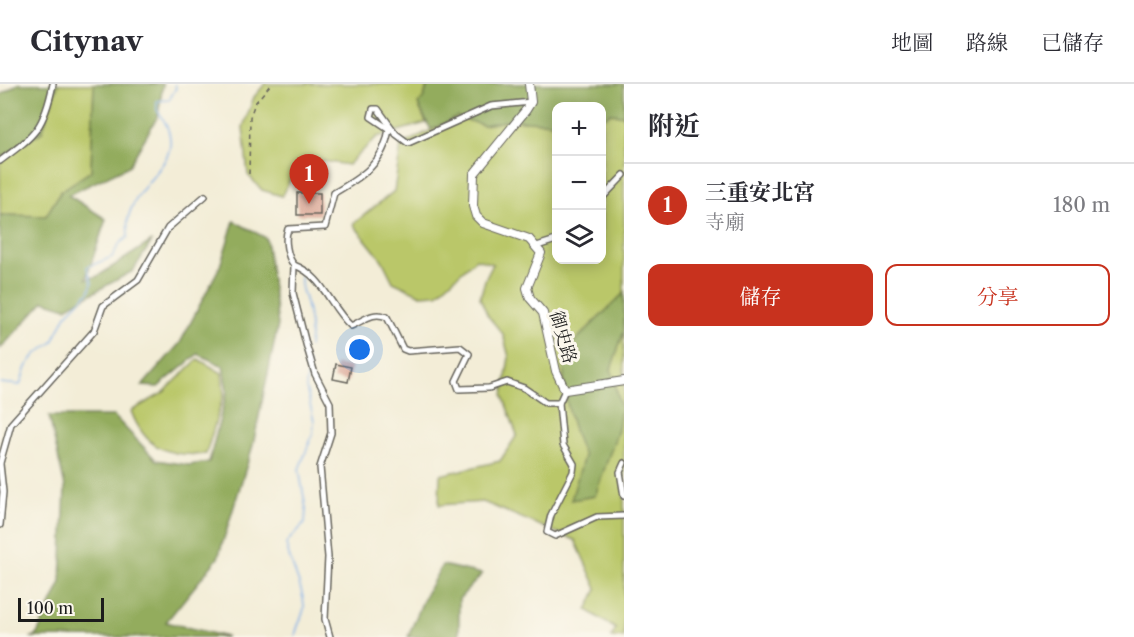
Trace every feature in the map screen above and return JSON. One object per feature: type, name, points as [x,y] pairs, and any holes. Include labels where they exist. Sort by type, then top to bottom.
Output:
[{"type":"street","points":[[0,162],[33,137],[38,129],[53,84]]},
{"type":"street","points":[[529,84],[531,102],[517,123],[474,174],[473,207],[476,216],[483,222],[529,240],[537,246],[552,241]]},
{"type":"street","points":[[531,102],[491,106],[408,143],[396,134],[378,109],[374,109],[371,117],[388,129],[380,158],[360,178],[334,193],[324,227],[288,229],[290,260],[294,265],[306,269],[318,280],[351,326],[369,315],[379,314],[387,317],[403,349],[408,351],[460,348],[469,354],[456,381],[459,389],[489,388],[507,382],[524,388],[546,403],[559,403]]},
{"type":"street","points":[[606,194],[624,175]]},
{"type":"street","points":[[0,525],[3,492],[0,463],[11,424],[94,331],[103,306],[138,280],[168,228],[205,196]]},
{"type":"street","name":"御史路","points":[[537,246],[541,253],[527,288],[530,298],[543,313],[556,371],[565,390],[624,381]]},
{"type":"street","points":[[294,265],[293,293],[306,344],[315,374],[330,403],[331,433],[320,467],[328,557],[325,619],[330,637]]},
{"type":"street","points":[[565,390],[559,403],[563,445],[574,464],[573,472],[551,515],[547,532],[555,536],[597,517],[624,516]]},
{"type":"street","points":[[624,463],[620,472],[624,496]]},
{"type":"path","points":[[249,174],[250,117],[255,103],[271,84]]},
{"type":"green space","points":[[18,84],[58,84],[42,132],[0,158],[0,95]]},
{"type":"green space","points":[[58,84],[94,84],[91,171],[61,191],[46,216],[0,215],[0,158],[42,132]]},
{"type":"green space","points":[[94,84],[163,84],[158,116],[129,166],[68,195],[106,219],[86,279],[98,276],[152,241],[133,271],[66,308],[44,301],[0,349],[0,215],[46,216],[61,191],[91,171]]},
{"type":"green space","points":[[265,84],[428,84],[424,97],[418,104],[426,123],[377,137],[348,165],[323,161],[296,168],[282,196],[262,190],[248,175],[243,127],[254,97]]},
{"type":"green space","points":[[428,84],[624,84],[624,116],[611,113],[606,116],[606,102],[552,102],[552,123],[512,120],[483,125],[457,117],[431,130],[418,104],[424,97]]},
{"type":"green space","points":[[611,113],[624,116],[624,293],[566,350],[564,376],[571,418],[585,456],[572,499],[595,496],[621,408],[611,369],[624,331],[624,637],[611,637],[616,629],[587,610],[597,589],[575,540],[483,502],[439,505],[440,475],[500,461],[517,435],[503,396],[509,357],[503,334],[488,316],[480,298],[493,264],[476,259],[437,294],[421,295],[393,282],[382,260],[353,224],[394,191],[401,145],[457,117],[483,125],[512,120],[552,123],[552,264],[606,264],[606,116]]},
{"type":"green space","points":[[234,221],[266,238],[278,325],[253,445],[218,558],[166,622],[227,637],[32,637],[37,634],[61,582],[65,487],[49,416],[114,416],[156,460],[189,465],[209,462],[227,391],[223,366],[198,354],[158,387],[142,386],[180,343],[220,266]]},
{"type":"green space","points":[[624,293],[624,331],[611,369],[621,408],[618,430],[595,496],[571,500],[584,456],[575,432],[565,390],[566,350]]},
{"type":"green space","points":[[198,359],[222,373],[224,394],[206,454],[170,452],[151,442],[143,434],[131,411],[163,393]]},
{"type":"green space","points":[[442,565],[482,574],[459,599],[459,637],[408,637],[424,598]]},
{"type":"building","points":[[297,193],[320,193],[320,215],[297,215]]},
{"type":"building","points":[[336,364],[351,367],[348,382],[333,379]]},
{"type":"waterway","points":[[0,383],[20,385],[26,367],[35,355],[53,342],[66,315],[89,292],[92,283],[87,267],[112,257],[120,243],[128,237],[128,219],[134,203],[168,155],[170,142],[167,127],[157,110],[157,101],[169,100],[176,88],[175,84]]},
{"type":"waterway","points":[[301,275],[301,287],[309,319],[309,347]]},
{"type":"waterway","points":[[295,637],[304,606],[286,543],[305,523],[306,509],[299,469],[313,434],[314,421],[306,388],[308,361]]},
{"type":"place","name":"三重安北宮","points":[[309,204]]}]
